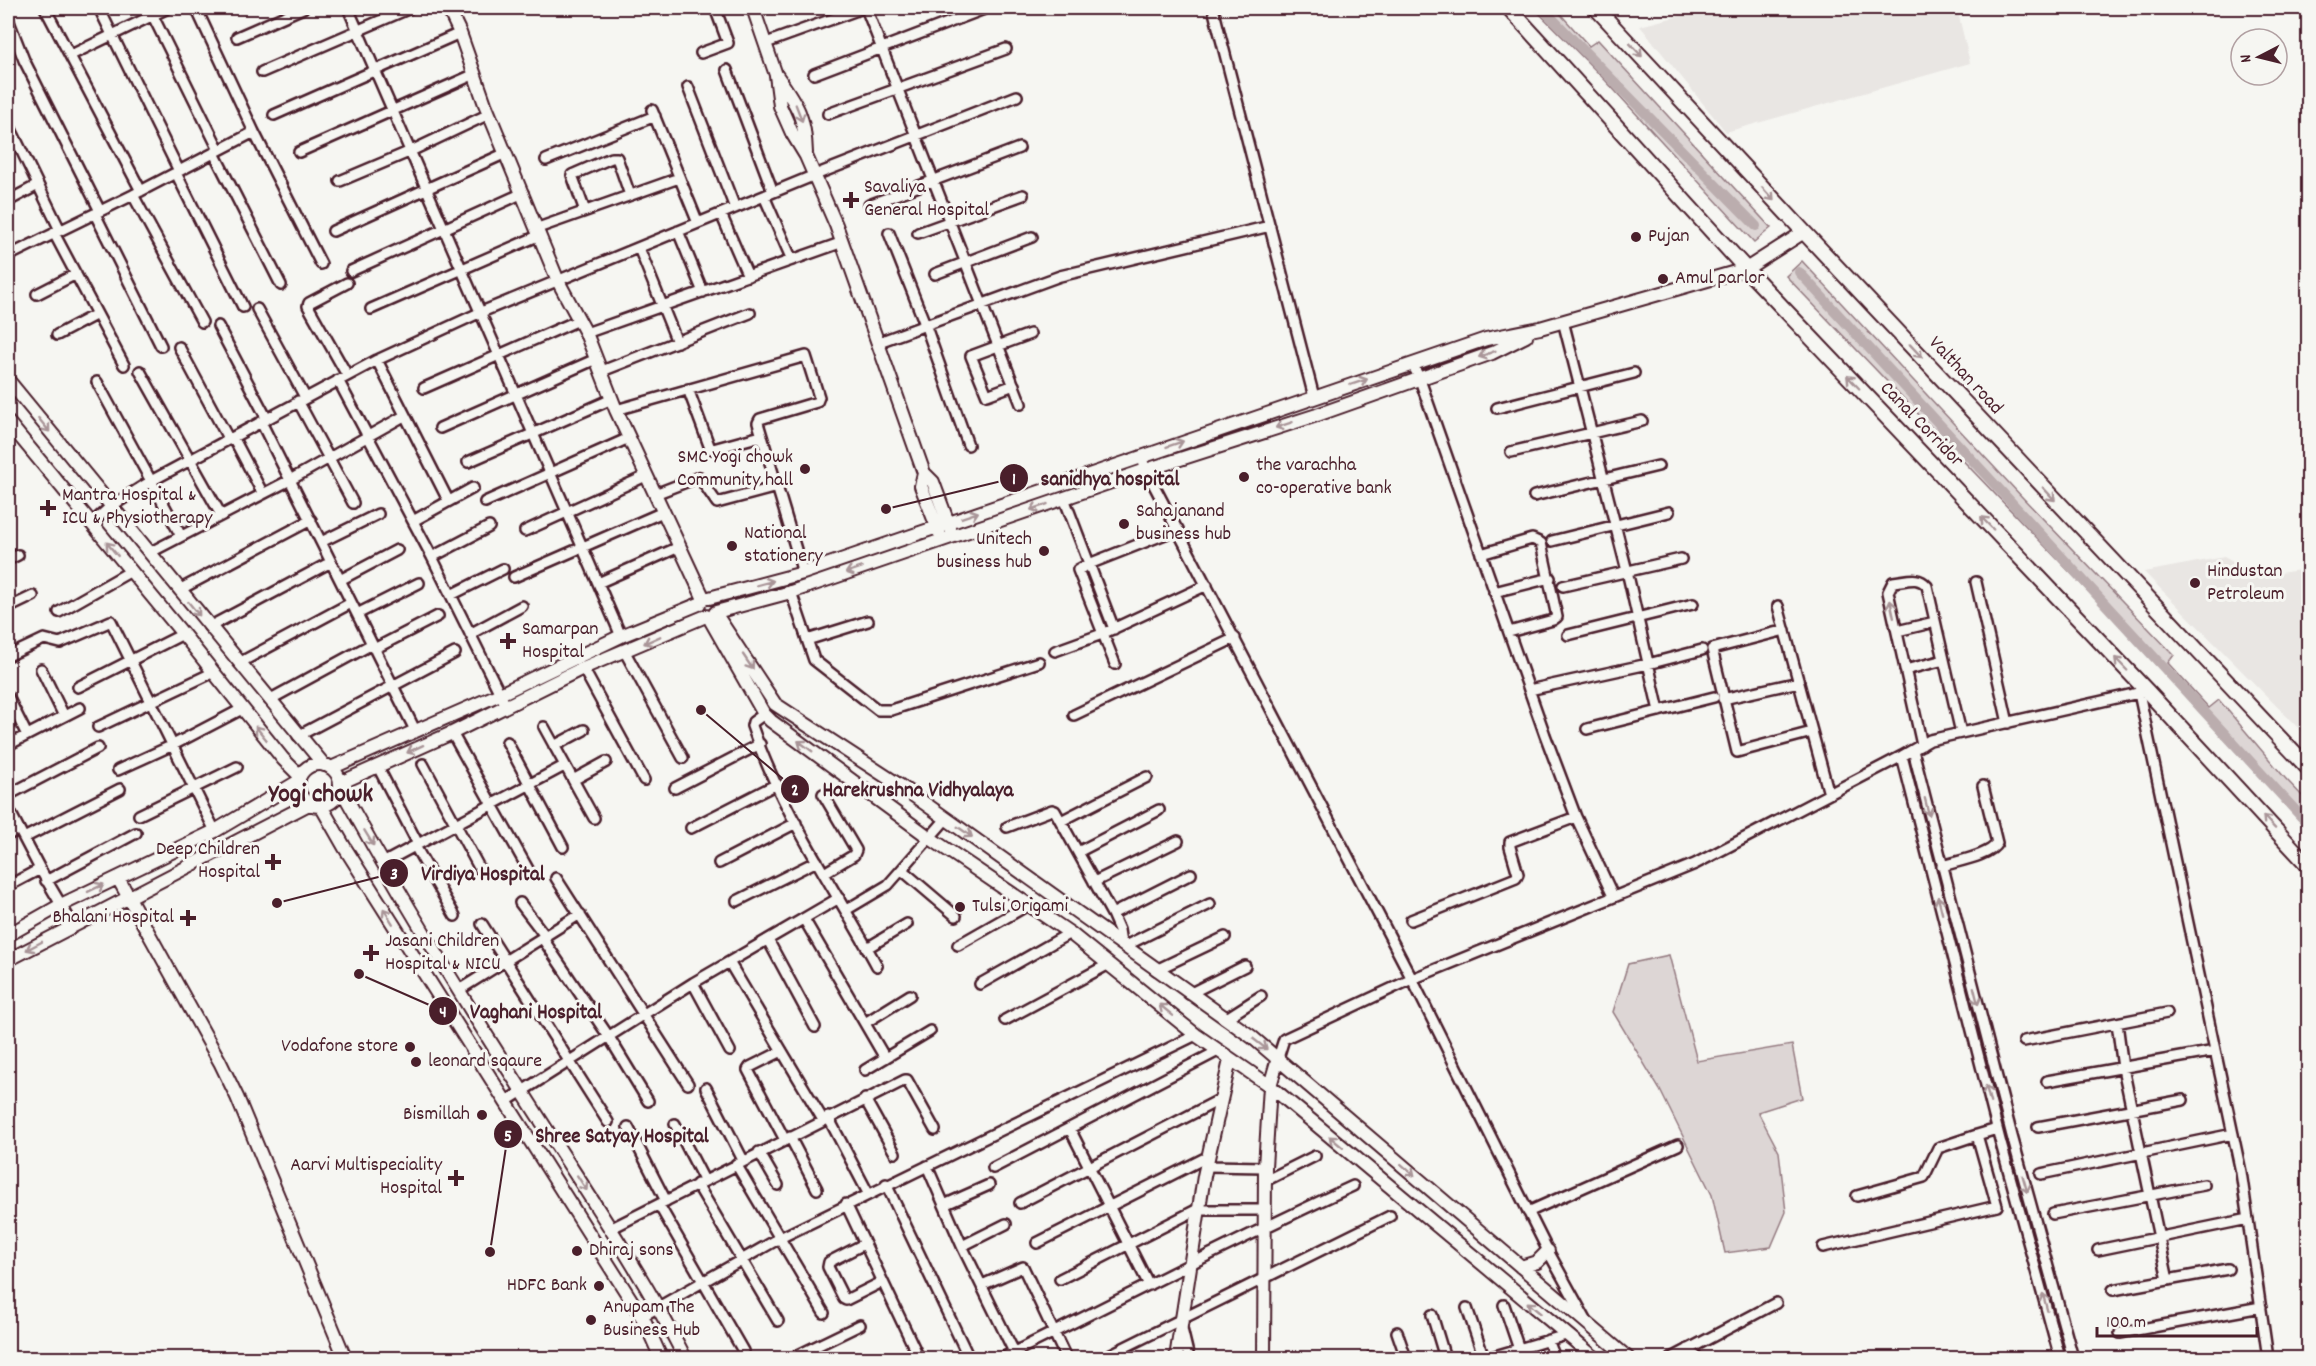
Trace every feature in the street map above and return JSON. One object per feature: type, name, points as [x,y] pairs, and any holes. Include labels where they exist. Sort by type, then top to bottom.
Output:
[{"type":"main road","name":"Canal Corridor","points":[[1509,8],[1746,269],[2308,865]]},
{"type":"main road","name":"Valthan road","points":[[1596,8],[2308,768]]},
{"type":"street","points":[[45,8],[202,322]]},
{"type":"street","points":[[99,8],[243,307]]},
{"type":"street","points":[[70,55],[113,35],[151,11],[168,8]]},
{"type":"street","points":[[196,8],[254,132],[321,264]]},
{"type":"street","points":[[237,37],[303,8]]},
{"type":"street","points":[[348,8],[621,636]]},
{"type":"street","points":[[262,72],[410,8]]},
{"type":"street","points":[[448,8],[558,281],[586,333],[629,438],[704,600],[700,613],[711,614],[775,704],[946,819],[1278,1058],[1628,1359]]},
{"type":"street","points":[[701,53],[728,43],[715,8]]},
{"type":"street","points":[[753,8],[776,75],[795,103],[802,120],[807,156],[843,242],[924,473],[921,486],[943,524],[948,538]]},
{"type":"street","points":[[766,43],[864,8],[883,48],[1022,404]]},
{"type":"street","points":[[814,74],[987,8]]},
{"type":"street","points":[[1213,8],[1314,397]]},
{"type":"street","points":[[151,11],[280,285]]},
{"type":"street","points":[[8,19],[24,60],[161,346]]},
{"type":"street","points":[[274,115],[460,33]]},
{"type":"street","points":[[828,114],[1006,49]]},
{"type":"street","points":[[727,70],[792,260]]},
{"type":"street","points":[[299,152],[474,74]]},
{"type":"street","points":[[688,87],[735,208]]},
{"type":"street","points":[[91,524],[110,507],[151,481],[377,360],[480,313],[678,231],[1017,96]]},
{"type":"street","points":[[546,160],[653,113],[698,223]]},
{"type":"street","points":[[340,181],[489,114]]},
{"type":"street","points":[[8,123],[38,185],[76,274],[124,365]]},
{"type":"street","points":[[8,256],[137,193],[254,132]]},
{"type":"street","points":[[8,149],[18,144]]},
{"type":"street","points":[[869,205],[1019,148]]},
{"type":"street","points":[[333,231],[427,191],[506,153]]},
{"type":"street","points":[[585,211],[572,175],[612,158],[617,158],[630,195]]},
{"type":"street","points":[[371,309],[461,270],[585,211],[680,178]]},
{"type":"street","points":[[8,201],[38,185]]},
{"type":"street","points":[[351,271],[523,193]]},
{"type":"street","points":[[918,233],[1023,195]]},
{"type":"street","points":[[721,214],[748,276]]},
{"type":"street","points":[[879,342],[1060,276],[1270,226]]},
{"type":"street","points":[[678,231],[703,292]]},
{"type":"street","points":[[8,935],[61,905],[215,831],[300,778],[310,766],[327,766],[415,730],[500,694],[621,636],[704,600],[803,573],[1486,339],[1540,328],[1746,269],[1804,232]]},
{"type":"street","points":[[889,233],[925,324],[968,445]]},
{"type":"street","points":[[935,274],[1032,237]]},
{"type":"street","points":[[586,333],[843,242]]},
{"type":"street","points":[[639,248],[677,342]]},
{"type":"street","points":[[37,294],[76,274]]},
{"type":"street","points":[[347,283],[309,303],[308,306],[368,436],[432,557],[506,706]]},
{"type":"street","points":[[257,309],[302,399],[328,459],[353,503]]},
{"type":"street","points":[[602,371],[750,313]]},
{"type":"street","points":[[57,335],[97,314]]},
{"type":"street","points":[[424,388],[579,320]]},
{"type":"street","points":[[1563,321],[1627,571],[1659,711]]},
{"type":"street","points":[[218,326],[264,420],[290,480],[415,730]]},
{"type":"street","points":[[8,960],[73,925],[315,805],[334,800],[340,785],[583,668],[711,614],[791,592],[1317,414],[1492,353],[1540,328]]},
{"type":"street","points":[[1014,385],[987,395],[971,358],[972,355],[1030,334]]},
{"type":"street","points":[[179,347],[263,494]]},
{"type":"street","points":[[468,462],[532,434],[614,404],[687,389],[805,356],[818,400],[760,419],[758,423],[803,573]]},
{"type":"street","points":[[440,428],[596,359]]},
{"type":"street","points":[[377,360],[448,500]]},
{"type":"street","points":[[1412,364],[1419,377],[1576,817],[1613,896]]},
{"type":"street","points":[[140,371],[221,515]]},
{"type":"street","points":[[1497,408],[1634,373]]},
{"type":"street","points":[[8,380],[298,736],[338,777],[340,785],[383,863],[522,1092],[612,1228],[659,1307],[685,1359]]},
{"type":"street","points":[[97,382],[182,536]]},
{"type":"street","points":[[687,389],[710,448],[761,436]]},
{"type":"street","points":[[148,553],[290,480],[404,416]]},
{"type":"street","points":[[1511,452],[1642,420]]},
{"type":"street","points":[[8,422],[300,778],[301,796],[315,805],[345,848],[641,1317],[661,1359]]},
{"type":"street","points":[[485,502],[629,438]]},
{"type":"street","points":[[1142,456],[1146,470],[1412,979],[1548,1251],[1590,1326]]},
{"type":"street","points":[[1534,496],[1658,466]]},
{"type":"street","points":[[525,531],[646,476]]},
{"type":"street","points":[[655,494],[699,477],[717,503],[777,487]]},
{"type":"street","points":[[413,520],[473,488]]},
{"type":"street","points":[[1064,498],[1114,629]]},
{"type":"street","points":[[514,578],[663,512]]},
{"type":"street","points":[[1552,541],[1669,513]]},
{"type":"street","points":[[321,542],[378,514]]},
{"type":"street","points":[[179,590],[311,520]]},
{"type":"street","points":[[432,557],[489,527]]},
{"type":"street","points":[[1115,664],[1078,572],[1079,569],[1178,529]]},
{"type":"street","points":[[1481,554],[1536,540],[1541,543],[1558,613],[1556,618],[1509,632]]},
{"type":"street","points":[[598,584],[679,548]]},
{"type":"street","points":[[340,580],[397,550]]},
{"type":"street","points":[[8,560],[18,555]]},
{"type":"street","points":[[1563,586],[1681,559]]},
{"type":"street","points":[[209,627],[331,562]]},
{"type":"street","points":[[451,595],[502,569]]},
{"type":"street","points":[[59,612],[131,571]]},
{"type":"street","points":[[1494,592],[1550,578]]},
{"type":"street","points":[[1922,745],[1888,592],[1893,582],[1917,579],[1923,581],[1927,586],[1961,733]]},
{"type":"street","points":[[1976,582],[2008,723]]},
{"type":"street","points":[[357,614],[419,583]]},
{"type":"street","points":[[1055,651],[1114,629],[1207,585]]},
{"type":"street","points":[[791,592],[817,663],[878,710],[891,710],[1039,662]]},
{"type":"street","points":[[8,608],[33,597]]},
{"type":"street","points":[[239,663],[351,603]]},
{"type":"street","points":[[1568,635],[1693,604]]},
{"type":"street","points":[[470,634],[522,606]]},
{"type":"street","points":[[1778,606],[1829,794]]},
{"type":"street","points":[[711,614],[764,714],[930,838],[1070,933],[1196,1035],[1270,1086],[1594,1357],[1604,1338]]},
{"type":"street","points":[[269,700],[373,646],[438,616]]},
{"type":"street","points":[[9,652],[44,639],[60,643],[110,620],[215,831]]},
{"type":"street","points":[[807,640],[868,621]]},
{"type":"street","points":[[1897,631],[1935,622]]},
{"type":"street","points":[[1785,630],[1712,649],[1719,698],[1737,752],[1812,732]]},
{"type":"street","points":[[78,687],[183,634]]},
{"type":"street","points":[[1074,715],[1235,638]]},
{"type":"street","points":[[1529,690],[1702,650]]},
{"type":"street","points":[[625,652],[683,758]]},
{"type":"street","points":[[298,736],[455,653]]},
{"type":"street","points":[[1905,670],[1944,660]]},
{"type":"street","points":[[583,668],[644,780]]},
{"type":"street","points":[[40,669],[64,716]]},
{"type":"street","points":[[98,727],[214,672]]},
{"type":"street","points":[[1587,729],[1659,711],[1799,682]]},
{"type":"street","points":[[1263,1359],[1263,1227],[1270,1086],[1284,1039],[1412,979],[1695,864],[1930,740],[2143,692],[2233,1134],[2268,1359]]},
{"type":"street","points":[[8,698],[27,735]]},
{"type":"street","points":[[8,745],[80,708]]},
{"type":"street","points":[[118,770],[173,745],[242,709]]},
{"type":"street","points":[[764,714],[753,722],[752,726],[777,784],[796,823],[877,966]]},
{"type":"street","points":[[544,728],[594,818]]},
{"type":"street","points":[[554,746],[584,730]]},
{"type":"street","points":[[452,732],[529,871]]},
{"type":"street","points":[[507,742],[563,847]]},
{"type":"street","points":[[675,788],[760,744]]},
{"type":"street","points":[[8,795],[98,748]]},
{"type":"street","points":[[1913,750],[2012,1136],[2073,1359]]},
{"type":"street","points":[[1902,756],[1997,1129],[2060,1359]]},
{"type":"street","points":[[573,780],[606,762]]},
{"type":"street","points":[[423,764],[482,873]]},
{"type":"street","points":[[383,863],[456,826],[564,766]]},
{"type":"street","points":[[139,815],[237,767]]},
{"type":"street","points":[[378,767],[416,845],[455,916]]},
{"type":"street","points":[[1061,821],[1147,777]]},
{"type":"street","points":[[691,828],[777,784]]},
{"type":"street","points":[[1942,866],[1994,849],[1997,843],[1983,786]]},
{"type":"street","points":[[24,838],[120,789]]},
{"type":"street","points":[[823,794],[856,850],[854,855],[824,873]]},
{"type":"street","points":[[8,808],[73,925]]},
{"type":"street","points":[[1007,827],[1053,810],[1112,914],[1123,945]]},
{"type":"street","points":[[1078,852],[1159,810]]},
{"type":"street","points":[[1411,920],[1516,878],[1518,874],[1510,842],[1576,817]]},
{"type":"street","points":[[846,910],[884,888],[946,819]]},
{"type":"street","points":[[719,863],[796,823]]},
{"type":"street","points":[[8,835],[19,829]]},
{"type":"street","points":[[46,880],[136,833]]},
{"type":"street","points":[[1094,882],[1178,841]]},
{"type":"street","points":[[737,901],[817,861]]},
{"type":"street","points":[[8,886],[40,869]]},
{"type":"street","points":[[902,870],[956,916]]},
{"type":"street","points":[[1112,914],[1191,874]]},
{"type":"street","points":[[118,878],[237,1097],[345,1359]]},
{"type":"street","points":[[556,878],[688,1084]]},
{"type":"street","points":[[505,1102],[693,983],[839,898]]},
{"type":"street","points":[[519,903],[609,1037],[648,1101]]},
{"type":"street","points":[[1123,945],[1210,904]]},
{"type":"street","points":[[957,945],[1028,905]]},
{"type":"street","points":[[459,990],[580,914]]},
{"type":"street","points":[[804,919],[885,1058]]},
{"type":"street","points":[[482,924],[608,1122]]},
{"type":"street","points":[[867,948],[907,924]]},
{"type":"street","points":[[980,984],[1070,933]]},
{"type":"street","points":[[1156,970],[1225,937]]},
{"type":"street","points":[[768,940],[815,1027]]},
{"type":"street","points":[[729,962],[826,1119],[868,1193]]},
{"type":"street","points":[[1005,1020],[1109,964]]},
{"type":"street","points":[[1189,994],[1245,966]]},
{"type":"street","points":[[693,983],[730,1051]]},
{"type":"street","points":[[865,1023],[910,995]]},
{"type":"street","points":[[1225,1019],[1261,996]]},
{"type":"street","points":[[2024,1041],[2167,1013]]},
{"type":"street","points":[[2117,1023],[2123,1068],[2161,1237],[2168,1280]]},
{"type":"street","points":[[865,1070],[930,1031]]},
{"type":"street","points":[[641,1317],[780,1238],[846,1204],[1196,1035]]},
{"type":"street","points":[[782,1051],[748,1070],[817,1189]]},
{"type":"street","points":[[993,1168],[1218,1051]]},
{"type":"street","points":[[2047,1081],[2215,1052]]},
{"type":"street","points":[[1176,1359],[1208,1161],[1230,1060]]},
{"type":"street","points":[[612,1228],[906,1080],[935,1130]]},
{"type":"street","points":[[706,1088],[740,1162],[780,1238],[824,1313]]},
{"type":"street","points":[[866,1099],[895,1153]]},
{"type":"street","points":[[1020,1203],[1221,1100]]},
{"type":"street","points":[[2038,1127],[2183,1100]]},
{"type":"street","points":[[675,1124],[700,1182],[741,1260],[778,1321]]},
{"type":"street","points":[[628,1127],[662,1203],[743,1351]]},
{"type":"street","points":[[1070,1129],[1149,1286]]},
{"type":"street","points":[[1857,1196],[1924,1177],[1938,1148],[1997,1129]]},
{"type":"street","points":[[2041,1174],[2233,1134]]},
{"type":"street","points":[[1823,1247],[1997,1206],[1977,1135]]},
{"type":"street","points":[[1528,1212],[1678,1145]]},
{"type":"street","points":[[759,1152],[778,1185]]},
{"type":"street","points":[[1265,1181],[1315,1156]]},
{"type":"street","points":[[1037,1243],[1208,1161],[1265,1167]]},
{"type":"street","points":[[927,1166],[962,1246],[1016,1356]]},
{"type":"street","points":[[886,1184],[969,1359]]},
{"type":"street","points":[[944,1205],[989,1185]]},
{"type":"street","points":[[2053,1214],[2204,1185]]},
{"type":"street","points":[[1002,1359],[1016,1356],[1055,1333],[1263,1227],[1353,1186]]},
{"type":"street","points":[[846,1204],[920,1359]]},
{"type":"street","points":[[1060,1279],[1200,1209],[1264,1210]]},
{"type":"street","points":[[1103,1359],[1182,1323],[1263,1277],[1390,1215]]},
{"type":"street","points":[[2098,1250],[2248,1219]]},
{"type":"street","points":[[962,1246],[1006,1224]]},
{"type":"street","points":[[864,1244],[829,1262],[828,1267],[845,1299],[882,1282]]},
{"type":"street","points":[[1521,1267],[1537,1262],[1548,1251]]},
{"type":"street","points":[[982,1285],[1023,1267],[1066,1359]]},
{"type":"street","points":[[2113,1290],[2228,1269]]},
{"type":"street","points":[[1672,1359],[1776,1303]]},
{"type":"street","points":[[1504,1305],[1522,1359]]},
{"type":"street","points":[[2120,1333],[2261,1306]]},
{"type":"street","points":[[1467,1308],[1486,1359],[1566,1335]]},
{"type":"street","points":[[1431,1316],[1445,1359]]},
{"type":"street","points":[[1182,1323],[1189,1359]]},
{"type":"street","points":[[792,1359],[860,1325]]},
{"type":"street","points":[[1397,1332],[1406,1359]]},
{"type":"street","points":[[1548,1340],[1555,1359]]},
{"type":"street","points":[[1688,1349],[1698,1359]]},
{"type":"shaded area","points":[[1534,8],[1555,8],[1589,46],[1598,40],[1771,228],[1754,242],[1605,80]]},
{"type":"shaded area","points":[[1710,8],[1957,8],[1970,63],[1726,132],[1640,26]]},
{"type":"shaded area","points":[[1802,261],[2023,498],[2174,655],[2168,663],[2209,708],[2219,700],[2308,802],[2308,818],[1786,276]]},
{"type":"shaded area","points":[[2224,557],[2258,576],[2308,569],[2308,738],[2144,572]]},
{"type":"shaded area","points":[[1669,955],[1697,1061],[1792,1045],[1802,1098],[1758,1112],[1779,1152],[1786,1212],[1771,1247],[1725,1253],[1712,1195],[1660,1090],[1613,1012],[1628,964]]},
{"type":"waterway","points":[[1542,8],[1756,226]]},
{"type":"waterway","points":[[1799,272],[2308,824]]},
{"type":"place","name":"Savaliya General Hospital","points":[[851,200]]},
{"type":"place","name":"Pujan","points":[[1636,237]]},
{"type":"place","name":"Amul parlor","points":[[1663,279]]},
{"type":"place","name":"SMC Yogi chowk Community hall","points":[[805,469]]},
{"type":"place","name":"the varachha co-operative bank","points":[[1244,477]]},
{"type":"place","name":"Mantra Hospital & ICU & Physiotherapy","points":[[48,508]]},
{"type":"place","name":"sanidhya hospital","points":[[886,509]]},
{"type":"place","name":"Sahajanand business hub","points":[[1124,524]]},
{"type":"place","name":"National stationery","points":[[732,546]]},
{"type":"place","name":"Unitech business hub","points":[[1044,551]]},
{"type":"place","name":"Hindustan Petroleum","points":[[2195,583]]},
{"type":"place","name":"Samarpan Hospital","points":[[508,641]]},
{"type":"place","name":"Harekrushna Vidhyalaya","points":[[701,710]]},
{"type":"place","name":"Deep Children Hospital","points":[[273,862]]},
{"type":"place","name":"Virdiya Hospital","points":[[277,903]]},
{"type":"place","name":"Tulsi Origami","points":[[960,907]]},
{"type":"place","name":"Bhalani Hospital","points":[[188,918]]},
{"type":"place","name":"Jasani Children Hospital & NICU","points":[[371,953]]},
{"type":"place","name":"Vaghani Hospital","points":[[359,974]]},
{"type":"place","name":"Vodafone store","points":[[410,1047]]},
{"type":"place","name":"leonard sqaure","points":[[416,1062]]},
{"type":"place","name":"Bismillah","points":[[482,1115]]},
{"type":"place","name":"Aarvi Multispeciality Hospital","points":[[456,1178]]},
{"type":"place","name":"Dhiraj sons","points":[[577,1251]]},
{"type":"place","name":"Shree Satyay Hospital","points":[[490,1252]]},
{"type":"place","name":"HDFC Bank","points":[[599,1286]]},
{"type":"place","name":"Anupam The Business Hub","points":[[591,1320]]},
{"type":"district","name":"Yogi chowk","points":[[321,795]]}]
